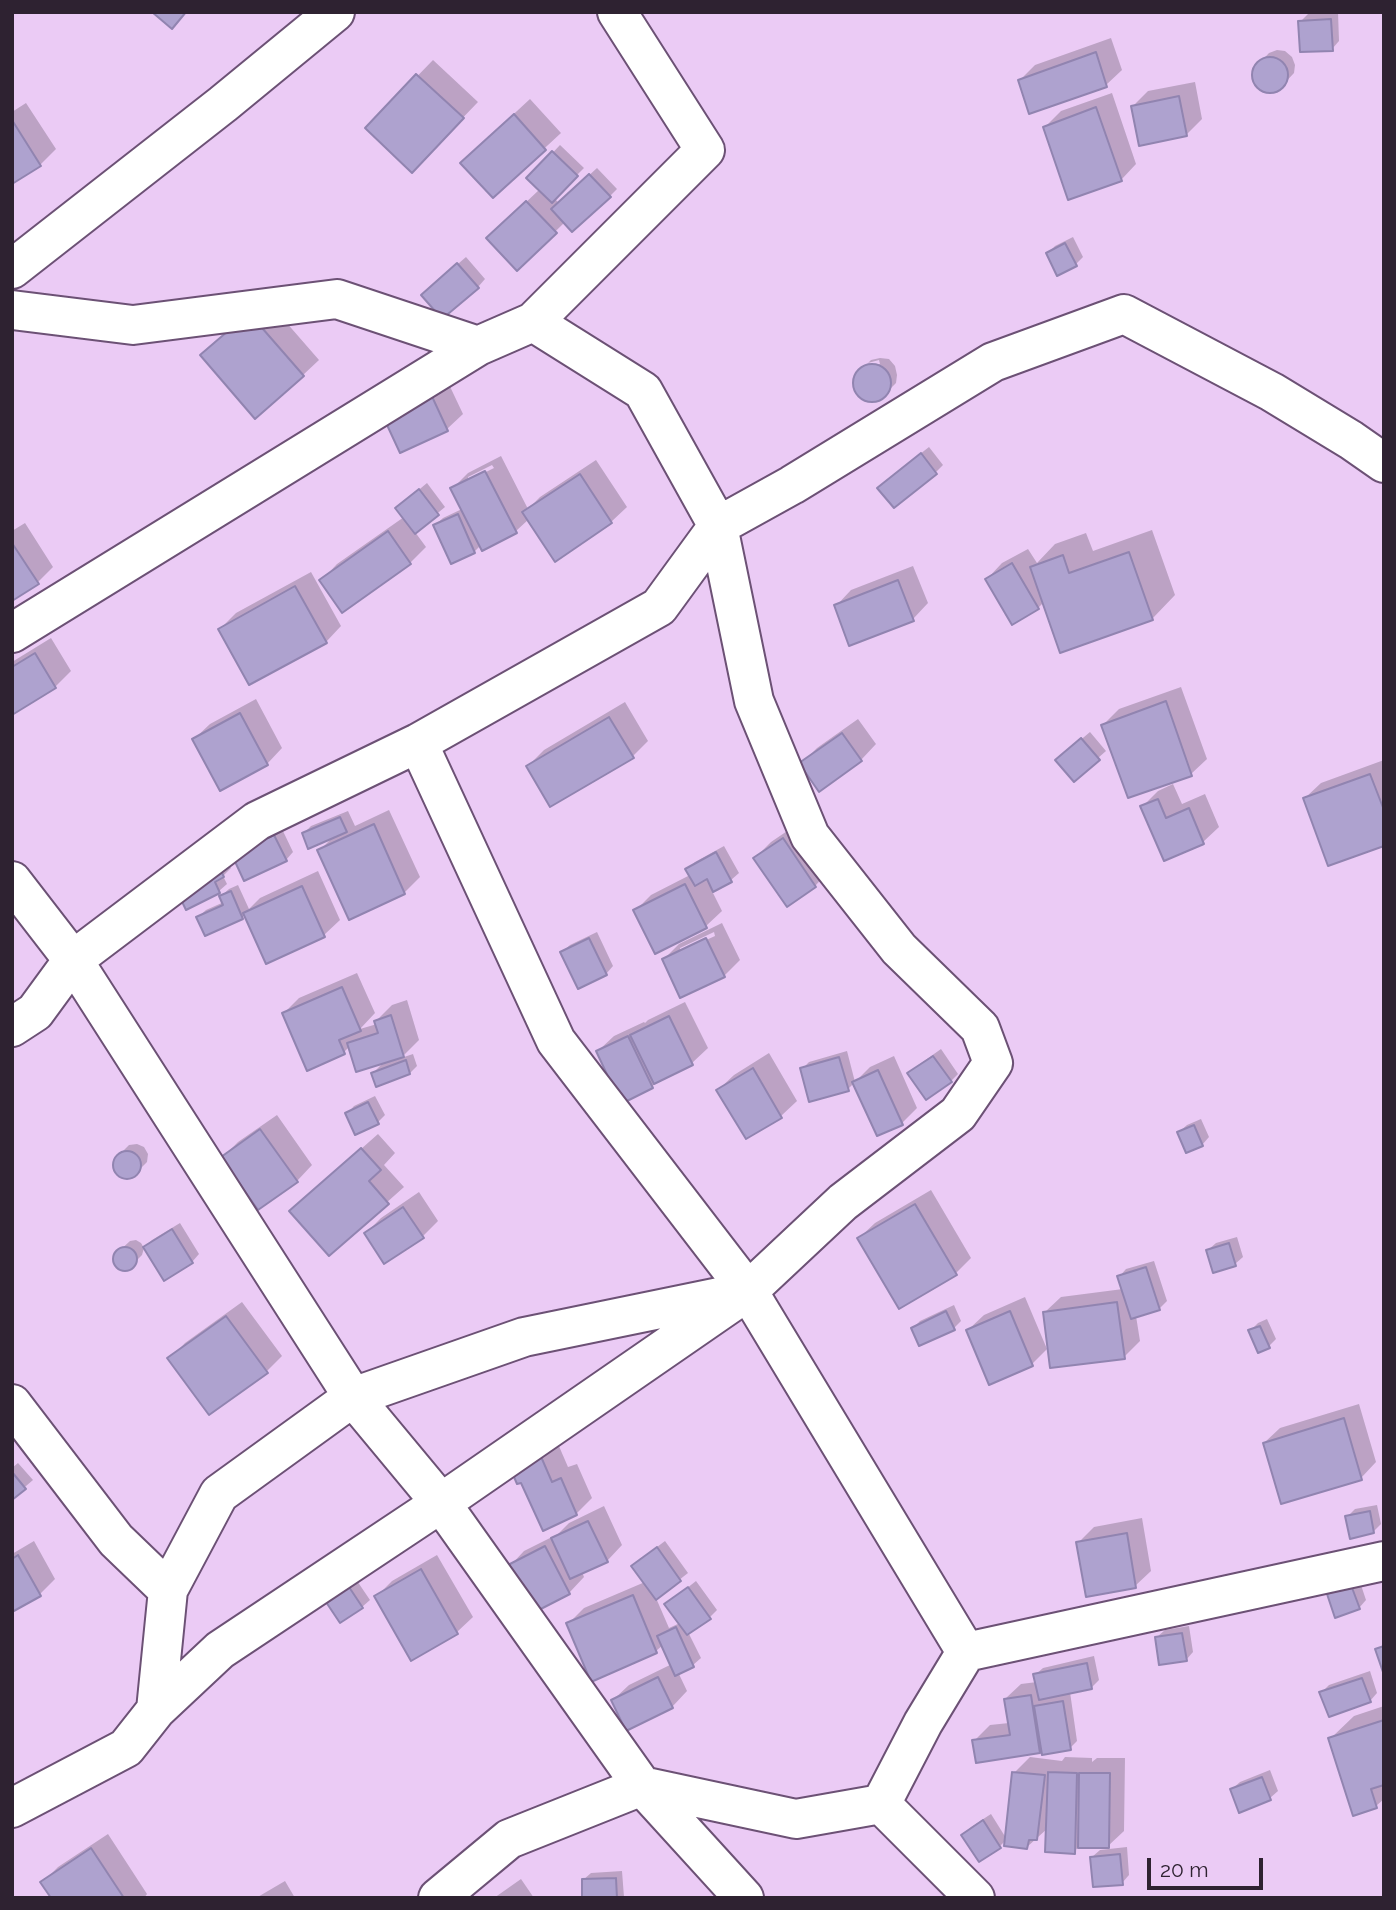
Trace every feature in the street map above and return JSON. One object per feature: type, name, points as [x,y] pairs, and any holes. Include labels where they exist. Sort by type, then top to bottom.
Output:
[{"type":"street","points":[[12,268],[223,104],[335,12]]},
{"type":"street","points":[[12,633],[478,346],[533,322],[705,150],[617,12]]},
{"type":"street","points":[[12,310],[133,325],[337,299],[478,346]]},
{"type":"street","points":[[12,1027],[35,1012],[72,960],[257,821],[418,743],[659,607],[718,526],[792,485],[993,362],[1124,314],[1272,392],[1384,463]]},
{"type":"street","points":[[12,1808],[126,1748],[156,1710],[220,1650],[441,1503],[748,1292],[843,1202],[958,1114],[993,1063],[980,1028],[899,949],[810,836],[754,701],[718,526],[643,391],[533,322]]},
{"type":"street","points":[[418,743],[556,1041],[748,1292],[966,1652]]},
{"type":"street","points":[[12,881],[72,960],[353,1397],[441,1503],[642,1786],[744,1898]]},
{"type":"street","points":[[156,1710],[168,1590],[219,1494],[353,1397],[524,1337],[748,1292]]},
{"type":"street","points":[[12,1404],[116,1540],[168,1590]]},
{"type":"street","points":[[881,1804],[923,1723],[966,1652],[1384,1561]]},
{"type":"street","points":[[438,1898],[509,1839],[642,1786],[796,1819],[881,1804]]},
{"type":"street","points":[[881,1804],[975,1898]]},
{"type":"building","points":[[152,12],[186,12],[172,29]]},
{"type":"building","points":[[1331,19],[1333,51],[1300,52],[1298,21]]},
{"type":"building","points":[[1096,52],[1107,87],[1029,114],[1018,80]]},
{"type":"building","points":[[1270,57],[1283,62],[1288,75],[1283,88],[1270,93],[1257,88],[1252,75],[1257,62]]},
{"type":"building","points":[[416,74],[464,118],[412,173],[365,128]]},
{"type":"building","points":[[1179,96],[1187,136],[1139,146],[1131,106]]},
{"type":"building","points":[[1096,107],[1122,181],[1068,200],[1043,127]]},
{"type":"building","points":[[514,114],[546,150],[493,198],[460,163]]},
{"type":"building","points":[[12,120],[41,166],[12,184]]},
{"type":"building","points":[[552,151],[578,176],[552,203],[526,178]]},
{"type":"building","points":[[589,174],[611,197],[572,232],[551,209]]},
{"type":"building","points":[[526,201],[557,233],[517,271],[486,238]]},
{"type":"building","points":[[1065,243],[1077,266],[1057,276],[1046,253]]},
{"type":"building","points":[[457,263],[479,288],[442,319],[421,295]]},
{"type":"building","points":[[249,313],[304,376],[255,419],[200,355]]},
{"type":"building","points":[[872,364],[885,370],[891,383],[885,396],[872,402],[859,396],[853,383],[859,370]]},
{"type":"building","points":[[429,390],[448,431],[400,453],[381,412]]},
{"type":"building","points":[[921,453],[937,474],[894,508],[877,488]]},
{"type":"building","points":[[485,471],[517,533],[482,551],[450,488]]},
{"type":"building","points":[[580,474],[612,523],[555,562],[522,512]]},
{"type":"building","points":[[419,489],[439,515],[415,534],[395,508]]},
{"type":"building","points":[[458,514],[475,553],[451,564],[433,525]]},
{"type":"building","points":[[388,531],[411,564],[342,613],[319,580]]},
{"type":"building","points":[[12,543],[39,584],[12,601]]},
{"type":"building","points":[[1129,552],[1153,620],[1060,653],[1030,567],[1063,555],[1069,573]]},
{"type":"building","points":[[1012,563],[1039,609],[1012,625],[985,579]]},
{"type":"building","points":[[898,580],[914,621],[849,646],[834,605]]},
{"type":"building","points":[[295,586],[327,643],[249,685],[218,629]]},
{"type":"building","points":[[35,653],[56,688],[12,715],[12,667]]},
{"type":"building","points":[[1166,701],[1192,776],[1128,798],[1101,725]]},
{"type":"building","points":[[240,713],[268,765],[220,791],[192,739]]},
{"type":"building","points":[[609,717],[634,758],[550,807],[526,766]]},
{"type":"building","points":[[842,733],[862,761],[819,792],[799,763]]},
{"type":"building","points":[[1081,738],[1100,760],[1074,782],[1055,760]]},
{"type":"building","points":[[1370,774],[1384,810],[1384,846],[1328,866],[1303,798]]},
{"type":"building","points":[[1158,799],[1166,818],[1189,808],[1204,844],[1164,861],[1140,806]]},
{"type":"building","points":[[340,817],[347,832],[308,849],[302,833]]},
{"type":"building","points":[[374,824],[405,894],[349,920],[317,850]]},
{"type":"building","points":[[274,835],[287,861],[244,881],[232,855]]},
{"type":"building","points":[[783,838],[816,887],[787,907],[753,858]]},
{"type":"building","points":[[716,852],[732,882],[713,892],[707,879],[695,886],[685,869]]},
{"type":"building","points":[[218,865],[224,877],[215,882],[220,893],[186,910],[175,887]]},
{"type":"building","points":[[685,884],[707,928],[655,954],[633,910]]},
{"type":"building","points":[[302,886],[325,937],[266,964],[243,913]]},
{"type":"building","points":[[231,891],[243,919],[205,936],[196,917],[223,905],[219,896]]},
{"type":"building","points":[[589,938],[607,975],[578,989],[560,952]]},
{"type":"building","points":[[706,938],[725,977],[680,998],[662,959]]},
{"type":"building","points":[[342,987],[361,1031],[339,1040],[345,1054],[307,1071],[282,1013]]},
{"type":"building","points":[[391,1015],[404,1057],[356,1072],[347,1043],[378,1033],[374,1021]]},
{"type":"building","points":[[669,1016],[693,1065],[654,1084],[630,1035]]},
{"type":"building","points":[[628,1036],[653,1088],[621,1104],[596,1051]]},
{"type":"building","points":[[933,1056],[952,1082],[926,1100],[907,1073]]},
{"type":"building","points":[[839,1057],[849,1091],[809,1102],[800,1068]]},
{"type":"building","points":[[406,1060],[410,1074],[376,1087],[371,1073]]},
{"type":"building","points":[[753,1068],[782,1118],[746,1139],[716,1090]]},
{"type":"building","points":[[878,1070],[903,1125],[877,1136],[852,1082]]},
{"type":"building","points":[[368,1102],[379,1124],[355,1135],[345,1113]]},
{"type":"building","points":[[1194,1125],[1203,1146],[1186,1153],[1177,1132]]},
{"type":"building","points":[[260,1129],[298,1182],[258,1210],[221,1157]]},
{"type":"building","points":[[361,1148],[381,1170],[369,1181],[389,1204],[329,1256],[289,1211]]},
{"type":"building","points":[[127,1151],[137,1155],[141,1165],[137,1175],[127,1179],[117,1175],[113,1165],[117,1155]]},
{"type":"building","points":[[915,1204],[957,1275],[899,1309],[857,1238]]},
{"type":"building","points":[[403,1207],[424,1238],[384,1264],[364,1233]]},
{"type":"building","points":[[172,1229],[193,1263],[164,1281],[143,1247]]},
{"type":"building","points":[[1229,1243],[1236,1266],[1213,1273],[1206,1250]]},
{"type":"building","points":[[125,1247],[133,1251],[137,1259],[133,1267],[125,1271],[117,1267],[113,1259],[117,1251]]},
{"type":"building","points":[[1146,1267],[1160,1310],[1131,1319],[1117,1276]]},
{"type":"building","points":[[1117,1302],[1125,1359],[1050,1368],[1043,1312]]},
{"type":"building","points":[[946,1311],[955,1330],[919,1346],[911,1328]]},
{"type":"building","points":[[1010,1311],[1033,1366],[989,1385],[966,1330]]},
{"type":"building","points":[[226,1316],[268,1373],[209,1415],[167,1358]]},
{"type":"building","points":[[1260,1326],[1270,1348],[1258,1353],[1248,1330]]},
{"type":"building","points":[[1344,1418],[1362,1480],[1281,1504],[1263,1443]]},
{"type":"building","points":[[539,1452],[552,1482],[561,1478],[577,1515],[543,1531],[521,1483],[517,1484],[509,1465]]},
{"type":"building","points":[[12,1472],[26,1489],[12,1500]]},
{"type":"building","points":[[1370,1511],[1374,1533],[1350,1539],[1345,1516]]},
{"type":"building","points":[[588,1521],[608,1562],[570,1579],[551,1538]]},
{"type":"building","points":[[1127,1533],[1136,1588],[1086,1597],[1076,1542]]},
{"type":"building","points":[[545,1546],[570,1594],[531,1614],[506,1566]]},
{"type":"building","points":[[657,1547],[681,1581],[656,1600],[631,1566]]},
{"type":"building","points":[[18,1555],[41,1596],[12,1612],[12,1559]]},
{"type":"building","points":[[421,1569],[458,1634],[411,1661],[374,1596]]},
{"type":"building","points":[[341,1575],[363,1608],[340,1623],[318,1590]]},
{"type":"building","points":[[1351,1585],[1360,1609],[1335,1618],[1327,1594]]},
{"type":"building","points":[[688,1587],[711,1619],[687,1635],[664,1604]]},
{"type":"building","points":[[633,1595],[657,1653],[591,1682],[566,1623]]},
{"type":"building","points":[[676,1627],[694,1667],[675,1676],[657,1636]]},
{"type":"building","points":[[1182,1633],[1187,1661],[1159,1665],[1155,1637]]},
{"type":"building","points":[[1384,1646],[1384,1675],[1375,1649]]},
{"type":"building","points":[[1087,1663],[1092,1689],[1039,1700],[1033,1674]]},
{"type":"building","points":[[658,1677],[673,1708],[626,1731],[611,1700]]},
{"type":"building","points":[[1362,1678],[1371,1702],[1329,1717],[1319,1692]]},
{"type":"building","points":[[1031,1695],[1040,1753],[976,1763],[972,1740],[1010,1735],[1004,1699]]},
{"type":"building","points":[[1063,1701],[1071,1750],[1042,1755],[1034,1706]]},
{"type":"building","points":[[1384,1720],[1384,1785],[1371,1789],[1377,1808],[1353,1816],[1328,1738]]},
{"type":"building","points":[[1012,1772],[1045,1775],[1037,1840],[1029,1840],[1027,1849],[1004,1846]]},
{"type":"building","points":[[1048,1772],[1077,1773],[1075,1854],[1045,1852]]},
{"type":"building","points":[[1079,1773],[1110,1773],[1109,1848],[1078,1848]]},
{"type":"building","points":[[1262,1777],[1271,1800],[1239,1813],[1230,1789]]},
{"type":"building","points":[[983,1820],[1001,1848],[979,1862],[961,1835]]},
{"type":"building","points":[[91,1848],[124,1898],[51,1898],[40,1882]]},
{"type":"building","points":[[1120,1854],[1123,1885],[1093,1887],[1090,1857]]},
{"type":"building","points":[[616,1878],[617,1898],[582,1898],[582,1879]]}]
